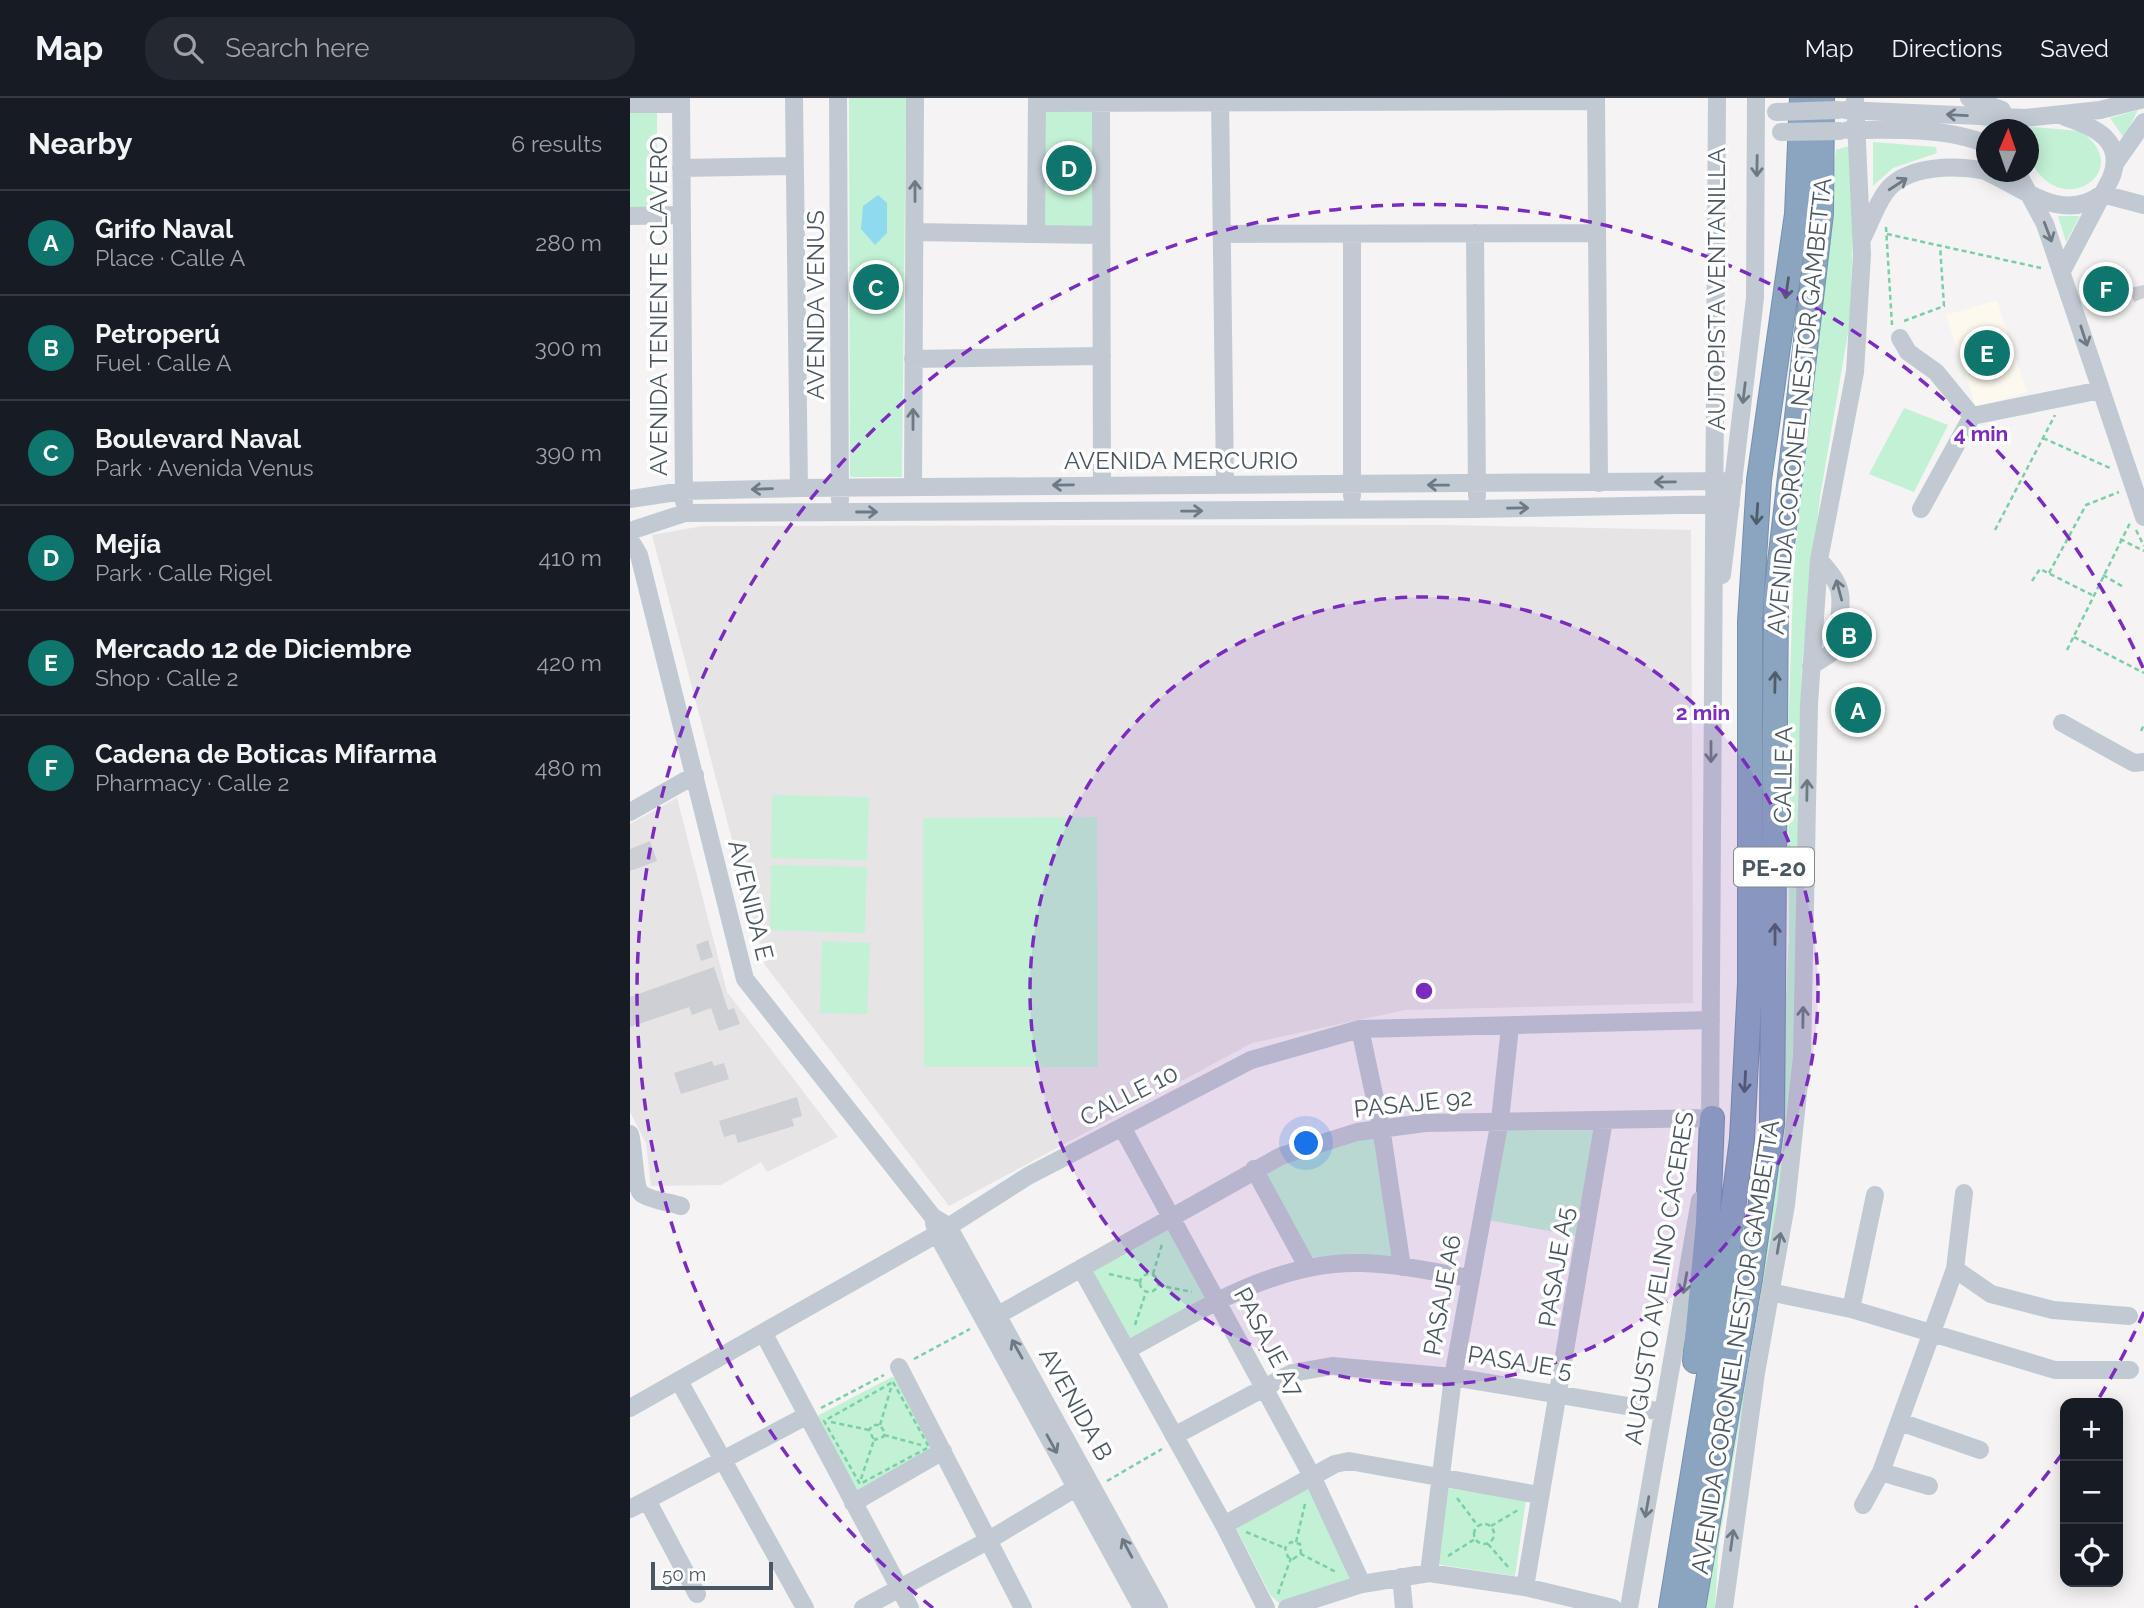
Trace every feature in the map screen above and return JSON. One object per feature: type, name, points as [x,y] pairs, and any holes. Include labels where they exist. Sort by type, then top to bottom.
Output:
[{"type":"highway","name":"PE-20","points":[[1802,98],[1818,119]]},
{"type":"highway","name":"AVENIDA CORONEL NESTOR GAMBETTA","points":[[1671,1608],[1721,1302],[1742,1139],[1750,984],[1750,622],[1759,480],[1794,237],[1818,119]]},
{"type":"highway","name":"AVENIDA CORONEL NESTOR GAMBETTA","points":[[1693,1608],[1750,1279],[1772,1124],[1776,596],[1790,459],[1816,261],[1818,119]]},
{"type":"highway","points":[[1687,1505],[1685,1433],[1699,1330],[1712,1118]]},
{"type":"street","points":[[794,98],[799,488]]},
{"type":"street","name":"AVENIDA VENUS","points":[[838,98],[840,512]]},
{"type":"street","points":[[913,487],[915,98]]},
{"type":"street","name":"AUTOPISTA VENTANILLA","points":[[1717,98],[1724,481]]},
{"type":"street","points":[[1969,98],[2025,118]]},
{"type":"street","points":[[1757,133],[1818,119],[1856,104],[2025,118],[2062,116],[2144,99]]},
{"type":"street","points":[[1037,234],[1037,100],[1101,103],[1220,100],[1596,100],[1600,483]]},
{"type":"street","points":[[1220,100],[1225,483]]},
{"type":"street","points":[[630,104],[681,101]]},
{"type":"street","name":"AVENIDA TENIENTE CLAVERO","points":[[681,101],[685,513]]},
{"type":"street","points":[[1101,103],[1102,485]]},
{"type":"street","name":"CALLE A","points":[[1724,1608],[1756,1374],[1786,1205],[1802,1056],[1811,666],[1819,560],[1855,372],[1862,240],[1856,104]]},
{"type":"street","points":[[1756,105],[1859,130],[1940,134],[1976,139]]},
{"type":"street","name":"AUTOPISTA VENTANILLA","points":[[1724,481],[1755,298],[1756,105]]},
{"type":"street","points":[[2062,116],[2086,124],[2104,134],[2113,147],[2116,162]]},
{"type":"street","points":[[2057,271],[2102,194],[2116,162],[2144,122]]},
{"type":"street","points":[[681,168],[794,166]]},
{"type":"street","points":[[1862,240],[1892,186],[1916,173],[1943,166],[1976,170]]},
{"type":"street","points":[[2008,182],[2051,204],[2071,206],[2089,202],[2102,194],[2144,205]]},
{"type":"street","points":[[2023,182],[2031,194],[2101,390],[2138,519]]},
{"type":"street","points":[[630,216],[682,215]]},
{"type":"street","points":[[914,232],[1101,235]]},
{"type":"street","points":[[1475,233],[1477,509]]},
{"type":"street","points":[[1222,234],[1596,233]]},
{"type":"street","points":[[1352,234],[1352,508]]},
{"type":"street","points":[[1900,338],[1908,352],[1936,372],[1972,416]]},
{"type":"street","points":[[913,359],[1102,356]]},
{"type":"street","points":[[1921,509],[1972,416],[2101,390]]},
{"type":"street","name":"AVENIDA MERCURIO","points":[[630,499],[683,491],[799,488],[1225,483],[1477,485],[1724,481]]},
{"type":"street","name":"AUGUSTO AVELINO CÁCERES","points":[[1629,1608],[1712,1118],[1711,659],[1724,481]]},
{"type":"street","points":[[1163,484],[1163,511]]},
{"type":"street","name":"AVENIDA MERCURIO","points":[[630,531],[685,513],[1477,509],[1723,504]]},
{"type":"street","name":"AVENIDA E","points":[[630,540],[639,555],[748,987],[939,1226]]},
{"type":"street","points":[[1811,666],[1830,654],[1838,636],[1842,597],[1839,583],[1819,560]]},
{"type":"street","points":[[2062,723],[2134,763],[2144,762]]},
{"type":"street","points":[[630,812],[695,775]]},
{"type":"street","name":"CALLE 10","points":[[630,1408],[764,1334],[939,1226],[1028,1176],[1251,1060],[1360,1029],[1394,1026],[1510,1027],[1711,1020]]},
{"type":"street","name":"PASAJE A6","points":[[1429,1573],[1453,1377],[1500,1120],[1510,1027]]},
{"type":"street","points":[[1360,1029],[1381,1127],[1402,1266]]},
{"type":"street","name":"PASAJE 92","points":[[998,1315],[1254,1170],[1318,1142],[1381,1127],[1500,1120],[1712,1118]]},
{"type":"street","name":"PASAJE A5","points":[[1525,1587],[1604,1120]]},
{"type":"street","name":"PASAJE A7","points":[[1122,1127],[1312,1476],[1355,1581]]},
{"type":"street","points":[[630,1133],[634,1146],[637,1189],[642,1194],[681,1206]]},
{"type":"street","points":[[1254,1170],[1308,1268]]},
{"type":"street","points":[[1863,1505],[1881,1472],[1955,1269],[1964,1194]]},
{"type":"street","points":[[1851,1309],[1875,1195]]},
{"type":"street","name":"AVENIDA B","points":[[939,1226],[998,1315],[1087,1485],[1142,1608]]},
{"type":"street","name":"AVENIDA B","points":[[939,1226],[1159,1608]]},
{"type":"street","points":[[1127,1350],[1258,1283],[1308,1268],[1362,1263],[1402,1266],[1469,1278]]},
{"type":"street","points":[[1081,1268],[1176,1438],[1276,1602],[1355,1581],[1429,1573],[1525,1587],[1613,1608]]},
{"type":"street","points":[[1955,1269],[1991,1294],[2053,1310],[2129,1316]]},
{"type":"street","points":[[1770,1292],[1851,1309],[2055,1370],[2130,1370]]},
{"type":"street","points":[[764,1334],[815,1418],[853,1503],[910,1608]]},
{"type":"street","name":"PASAJE 5","points":[[1176,1438],[1292,1373],[1332,1366],[1453,1377],[1560,1392],[1663,1412]]},
{"type":"street","points":[[896,1375],[989,1540],[1023,1608]]},
{"type":"street","points":[[679,1381],[805,1608]]},
{"type":"street","points":[[630,1509],[721,1460],[815,1418]]},
{"type":"street","points":[[1900,1422],[1980,1450]]},
{"type":"street","points":[[853,1503],[936,1449]]},
{"type":"street","points":[[1231,1527],[1312,1476],[1335,1464],[1349,1461],[1539,1495]]},
{"type":"street","points":[[1881,1472],[1929,1486]]},
{"type":"street","points":[[863,1608],[1087,1485]]},
{"type":"street","points":[[647,1500],[697,1594]]},
{"type":"street","points":[[1401,1577],[1404,1608]]},
{"type":"path","points":[[1886,223],[1892,326],[1944,306],[1940,245]]},
{"type":"path","points":[[1879,227],[1887,234],[2057,271]]},
{"type":"path","points":[[1995,530],[2060,407]]},
{"type":"path","points":[[2043,439],[2116,471]]},
{"type":"path","points":[[2049,573],[2086,505],[2116,496],[2121,490]]},
{"type":"path","points":[[2067,650],[2120,539],[2138,519]]},
{"type":"path","points":[[2120,539],[2144,551]]},
{"type":"path","points":[[2032,582],[2040,569],[2093,596]]},
{"type":"path","points":[[2103,575],[2125,588]]},
{"type":"path","points":[[2074,637],[2144,673]]},
{"type":"path","points":[[2141,732],[2144,725]]},
{"type":"path","points":[[1158,1285],[1153,1274],[1163,1241]]},
{"type":"path","points":[[1099,1272],[1140,1280]]},
{"type":"path","points":[[1140,1280],[1145,1274],[1153,1274]]},
{"type":"path","points":[[1133,1331],[1146,1292],[1140,1280]]},
{"type":"path","points":[[1146,1292],[1152,1292],[1158,1285]]},
{"type":"path","points":[[1158,1285],[1201,1293],[1189,1300]]},
{"type":"path","points":[[1127,1319],[1133,1331]]},
{"type":"path","points":[[1133,1331],[1145,1325]]},
{"type":"path","points":[[815,1418],[896,1375]]},
{"type":"path","points":[[884,1435],[880,1425],[896,1375]]},
{"type":"path","points":[[896,1375],[936,1449]]},
{"type":"path","points":[[815,1418],[869,1430]]},
{"type":"path","points":[[815,1418],[860,1484]]},
{"type":"path","points":[[869,1430],[873,1425],[880,1425]]},
{"type":"path","points":[[860,1484],[874,1440],[869,1430]]},
{"type":"path","points":[[874,1440],[884,1435],[936,1449]]},
{"type":"path","points":[[1087,1485],[1176,1438]]},
{"type":"path","points":[[860,1484],[936,1449]]},
{"type":"path","points":[[1455,1496],[1478,1526],[1491,1527],[1521,1506],[1521,1520]]},
{"type":"path","points":[[1296,1542],[1305,1504]]},
{"type":"path","points":[[1475,1539],[1474,1532],[1478,1526]]},
{"type":"path","points":[[1231,1527],[1285,1548],[1291,1558],[1276,1602]]},
{"type":"path","points":[[1488,1544],[1494,1536],[1491,1527]]},
{"type":"path","points":[[1475,1539],[1488,1544],[1512,1569],[1498,1568]]},
{"type":"path","points":[[1457,1562],[1442,1558],[1475,1539]]},
{"type":"path","points":[[1285,1548],[1291,1542],[1296,1542],[1302,1547],[1301,1555]]},
{"type":"path","points":[[1291,1558],[1301,1555],[1355,1581]]},
{"type":"shaded area","points":[[1997,300],[2027,392],[1976,408],[1946,315]]},
{"type":"shaded area","points":[[1445,525],[1691,530],[1693,1003],[1405,1010],[1252,1043],[949,1206],[765,965],[652,535],[703,526]]},
{"type":"shaded area","points":[[677,798],[727,992],[838,1137],[767,1172],[761,1162],[721,1185],[651,1186],[646,1143],[630,1112],[630,824]]},
{"type":"green space","points":[[849,98],[906,98],[902,477],[850,477]]},
{"type":"green space","points":[[1042,106],[1098,107],[1098,231],[1040,229]]},
{"type":"green space","points":[[630,108],[657,109],[657,216],[630,214]]},
{"type":"green space","points":[[2138,110],[2124,138],[2110,118]]},
{"type":"green space","points":[[2039,128],[2080,131],[2096,146],[2101,161],[2097,174],[2088,184],[2073,189],[2058,187],[2039,172]]},
{"type":"green space","points":[[1873,142],[1936,147],[1937,153],[1893,168],[1873,186]]},
{"type":"green space","points":[[1849,146],[1853,229],[1850,321],[1820,497],[1802,664],[1797,988],[1792,1088],[1777,1212],[1719,1541],[1715,1608],[1704,1608],[1779,1135],[1789,938],[1788,735],[1794,562],[1836,150]]},
{"type":"green space","points":[[2058,216],[2080,216],[2066,242]]},
{"type":"green space","points":[[1904,408],[1948,425],[1914,492],[1869,474]]},
{"type":"green space","points":[[772,795],[869,797],[867,860],[771,858]]},
{"type":"green space","points":[[1097,817],[1098,1067],[924,1067],[923,818]]},
{"type":"green space","points":[[771,865],[867,867],[865,933],[770,930]]},
{"type":"green space","points":[[822,941],[870,943],[867,1014],[820,1013]]},
{"type":"green space","points":[[1506,1123],[1597,1123],[1578,1236],[1487,1220]]},
{"type":"green space","points":[[1375,1132],[1396,1256],[1312,1257],[1265,1175],[1267,1166]]},
{"type":"green space","points":[[1169,1225],[1210,1298],[1136,1339],[1127,1336],[1091,1273],[1095,1265]]},
{"type":"green space","points":[[892,1377],[898,1378],[936,1445],[864,1490],[855,1490],[816,1422],[819,1415]]},
{"type":"green space","points":[[1446,1488],[1526,1500],[1515,1576],[1435,1564]]},
{"type":"green space","points":[[1303,1489],[1310,1490],[1352,1575],[1350,1581],[1279,1603],[1271,1596],[1236,1528],[1238,1523]]},
{"type":"water","points":[[878,195],[887,203],[887,233],[875,245],[861,229],[863,206]]},
{"type":"building","points":[[2144,285],[2144,298],[2134,302],[2129,288]]},
{"type":"building","points":[[1856,626],[1862,629],[1865,635],[1862,641],[1856,644],[1850,641],[1847,635],[1850,629]]},
{"type":"building","points":[[1872,699],[1872,720],[1844,722],[1844,700]]},
{"type":"building","points":[[650,841],[657,861],[630,871],[630,849]]},
{"type":"building","points":[[708,940],[713,957],[701,961],[696,945]]},
{"type":"building","points":[[714,967],[728,1010],[734,1008],[740,1024],[719,1031],[711,1008],[692,1015],[689,1007],[630,1027],[630,997]]},
{"type":"building","points":[[712,1061],[714,1066],[724,1063],[729,1079],[681,1094],[674,1073]]},
{"type":"building","points":[[797,1097],[802,1116],[792,1119],[794,1126],[738,1143],[735,1134],[724,1137],[719,1121]]},
{"type":"place","name":"Mejía","points":[[1069,168]]},
{"type":"place","name":"Boulevard Naval","points":[[876,287]]},
{"type":"place","name":"Cadena de Boticas Mifarma","points":[[2106,289]]},
{"type":"place","name":"Mercado 12 de Diciembre","points":[[1987,353]]},
{"type":"place","name":"Petroperú","points":[[1849,635]]},
{"type":"place","name":"Grifo Naval","points":[[1858,710]]}]
